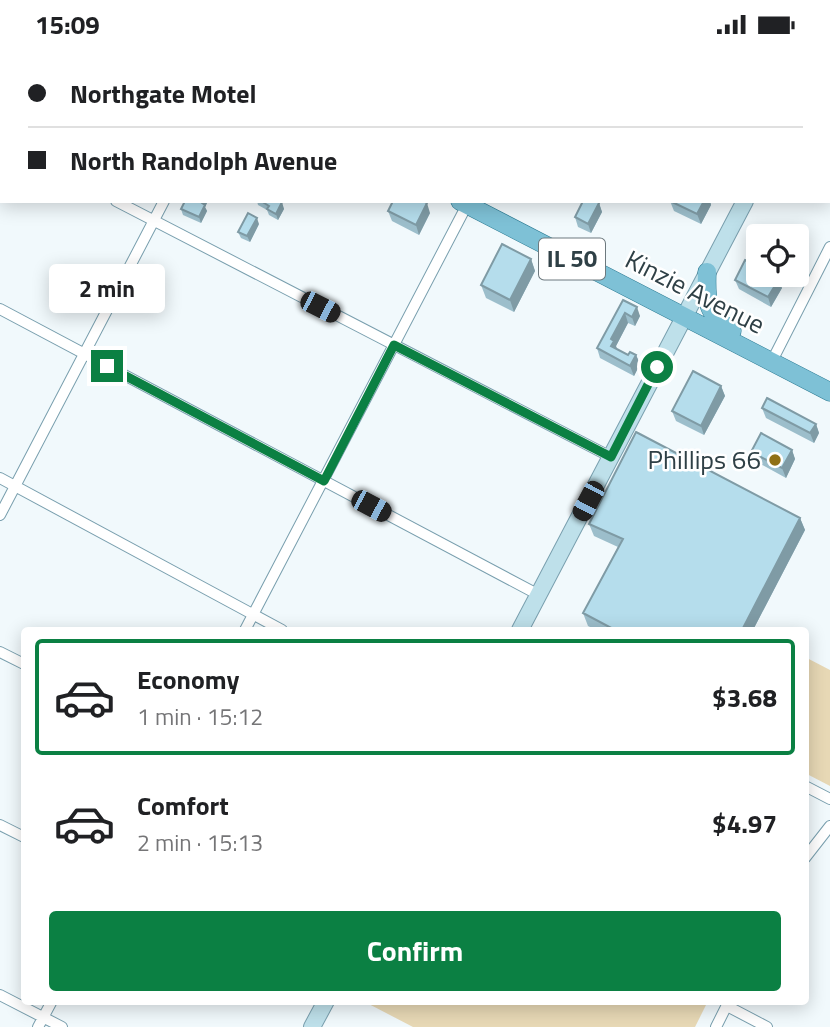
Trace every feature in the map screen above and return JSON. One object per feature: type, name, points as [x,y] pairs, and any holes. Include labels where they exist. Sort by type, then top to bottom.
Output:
[{"type":"main road","name":"Kinzie Avenue","points":[[468,203],[830,392]]},
{"type":"main road","points":[[707,272],[707,295],[714,316],[743,339],[751,351]]},
{"type":"street","points":[[120,203],[611,457]]},
{"type":"street","points":[[0,515],[163,203]]},
{"type":"street","points":[[247,627],[465,203]]},
{"type":"street","points":[[522,627],[743,203]]},
{"type":"street","points":[[772,361],[830,247]]},
{"type":"street","points":[[0,309],[538,595]]},
{"type":"street","points":[[0,478],[277,627]]},
{"type":"street","points":[[0,652],[21,662]]},
{"type":"street","points":[[809,788],[830,799]]},
{"type":"street","points":[[0,825],[21,836]]},
{"type":"street","points":[[809,853],[830,826]]},
{"type":"street","points":[[0,995],[41,1022],[62,1027]]},
{"type":"street","points":[[41,1022],[50,1005]]},
{"type":"street","points":[[312,1027],[324,1005]]},
{"type":"street","points":[[716,1027],[727,1005]]},
{"type":"street","points":[[730,1005],[766,1027]]},
{"type":"shaded area","points":[[809,659],[830,670],[830,786],[809,775]]},
{"type":"shaded area","points":[[371,1005],[706,1005],[695,1027],[413,1027]]},
{"type":"building","points":[[184,203],[205,205],[199,217],[181,209]]},
{"type":"building","points":[[264,203],[282,203],[276,214],[267,209],[269,206]]},
{"type":"building","points":[[392,203],[427,203],[416,225],[388,211]]},
{"type":"building","points":[[582,203],[599,203],[588,224],[575,217]]},
{"type":"building","points":[[674,203],[703,203],[697,214]]},
{"type":"building","points":[[248,213],[257,218],[247,236],[238,232]]},
{"type":"building","points":[[502,244],[531,259],[510,300],[481,285]]},
{"type":"building","points":[[745,260],[746,286],[735,280]]},
{"type":"building","points":[[749,287],[774,287],[768,297]]},
{"type":"building","points":[[623,300],[637,307],[632,317],[625,313],[611,339],[614,341],[611,346],[628,355],[630,352],[636,355],[630,366],[597,348]]},
{"type":"building","points":[[693,371],[721,386],[701,426],[672,411]]},
{"type":"building","points":[[767,398],[816,424],[810,433],[762,408]]},
{"type":"building","points":[[636,432],[800,518],[744,627],[609,627],[583,613],[623,539],[589,524]]},
{"type":"building","points":[[761,433],[792,450],[782,468],[751,452]]},
{"type":"place","name":"Phillips 66","points":[[775,460]]},
{"type":"route","points":[[107,366],[324,481],[394,345],[611,457],[657,367]]}]
